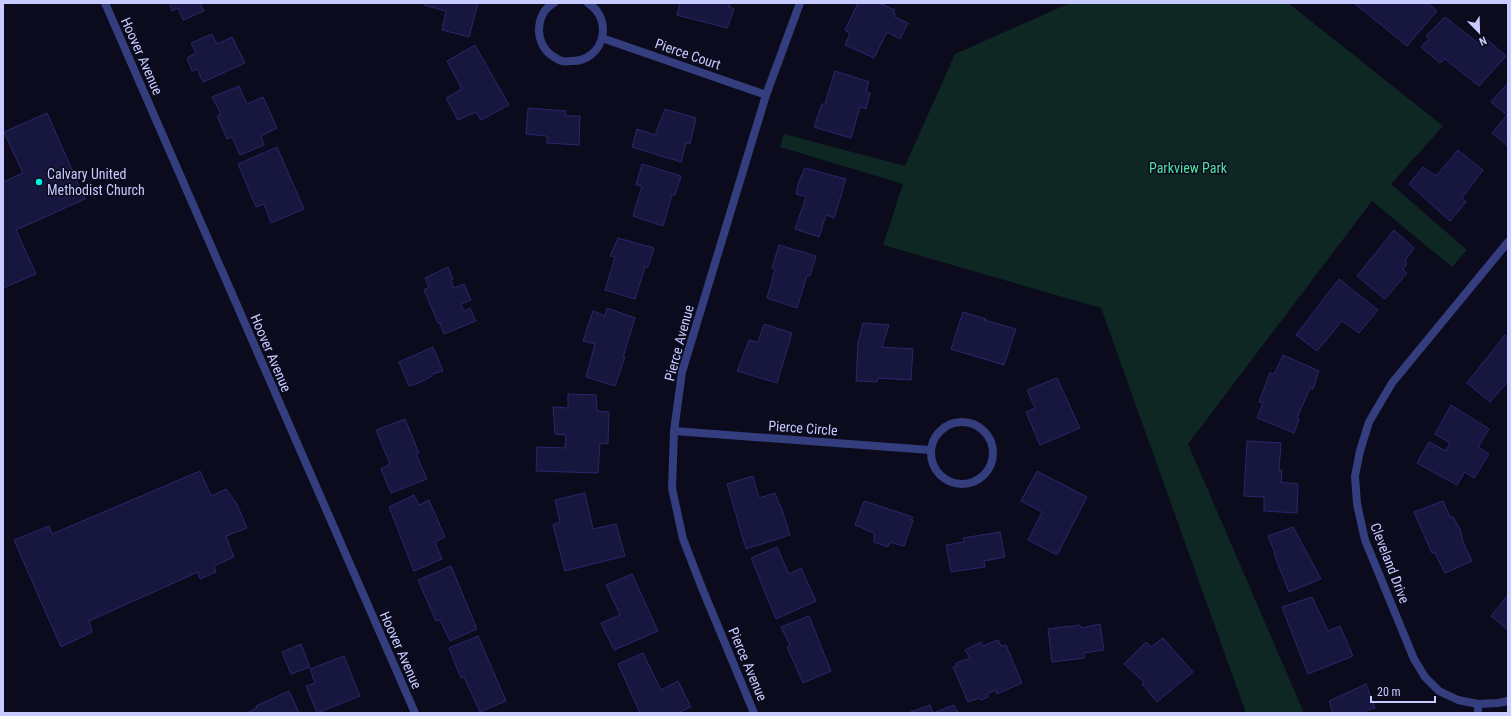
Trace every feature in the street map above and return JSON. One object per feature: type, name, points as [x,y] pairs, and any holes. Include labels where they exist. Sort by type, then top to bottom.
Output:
[{"type":"street","name":"Hoover Avenue","points":[[105,3],[415,713]]},
{"type":"street","points":[[554,3],[548,6],[539,21],[539,38],[547,52],[562,61],[579,62],[594,53],[602,38],[603,22],[594,7],[588,3]]},
{"type":"street","name":"Pierce Avenue","points":[[754,713],[702,588],[684,539],[672,488],[674,432],[682,372],[766,95],[800,3]]},
{"type":"street","name":"Pierce Court","points":[[602,38],[766,95]]},
{"type":"street","name":"Cleveland Drive","points":[[1508,242],[1392,383],[1369,422],[1360,451],[1355,476],[1356,504],[1365,540],[1414,659],[1425,677],[1439,691],[1478,709],[1508,701]]},
{"type":"street","points":[[969,422],[985,431],[993,448],[992,465],[980,479],[963,486],[945,481],[933,468],[930,450],[936,433],[951,423],[969,422]]},
{"type":"street","name":"Pierce Circle","points":[[674,432],[930,450]]},
{"type":"green space","name":"Parkview Park","points":[[1070,3],[1288,3],[1443,126],[1391,184],[1467,250],[1452,267],[1372,201],[1188,444],[1304,713],[1246,713],[1101,308],[883,245],[903,184],[780,147],[784,134],[905,166],[955,54]]},
{"type":"building","points":[[169,3],[200,3],[204,11],[183,20],[178,8],[172,11]]},
{"type":"building","points":[[425,3],[478,3],[469,37],[442,30],[446,11],[424,5]]},
{"type":"building","points":[[680,3],[730,3],[729,7],[734,9],[727,28],[677,15]]},
{"type":"building","points":[[858,3],[879,3],[895,10],[893,13],[895,13],[895,17],[908,23],[900,39],[887,32],[874,58],[845,45],[850,33],[845,30]]},
{"type":"building","points":[[1354,3],[1427,3],[1437,11],[1407,46]]},
{"type":"building","points":[[1445,17],[1478,43],[1484,37],[1506,56],[1479,86],[1445,59],[1440,63],[1421,47],[1429,39],[1426,36]]},
{"type":"building","points":[[212,34],[217,44],[232,37],[245,63],[203,82],[197,69],[192,71],[187,58],[196,53],[191,43]]},
{"type":"building","points":[[475,45],[509,105],[481,120],[476,112],[458,120],[446,98],[462,89],[447,61]]},
{"type":"building","points":[[835,71],[869,82],[866,91],[870,93],[866,109],[860,107],[851,138],[814,127],[822,104],[825,104]]},
{"type":"building","points":[[1507,84],[1508,146],[1492,133],[1507,115],[1491,102]]},
{"type":"building","points":[[239,86],[247,104],[263,97],[277,128],[261,136],[264,145],[240,155],[232,137],[227,139],[217,116],[221,114],[212,97]]},
{"type":"building","points":[[528,108],[566,111],[565,116],[580,116],[579,145],[547,143],[547,136],[526,134]]},
{"type":"building","points":[[665,109],[696,118],[690,144],[686,143],[681,162],[632,147],[637,129],[655,135]]},
{"type":"building","points":[[47,113],[85,199],[16,230],[36,274],[3,288],[3,182],[23,173],[4,132]]},
{"type":"building","points":[[277,147],[304,209],[271,223],[264,204],[256,207],[238,164]]},
{"type":"building","points":[[1458,150],[1483,170],[1462,198],[1466,202],[1450,221],[1409,184],[1423,167],[1436,176]]},
{"type":"building","points":[[642,164],[681,176],[675,195],[672,195],[663,226],[633,216],[642,186],[636,185]]},
{"type":"building","points":[[805,168],[846,179],[834,218],[826,215],[819,237],[795,229],[806,197],[796,194],[799,181]]},
{"type":"building","points":[[1394,230],[1414,248],[1405,261],[1407,263],[1403,270],[1407,273],[1385,299],[1357,276]]},
{"type":"building","points":[[618,238],[654,248],[648,267],[645,267],[635,299],[605,290],[615,257],[610,256]]},
{"type":"building","points":[[779,245],[816,256],[810,276],[807,276],[797,308],[767,298],[775,269],[772,268]]},
{"type":"building","points":[[448,267],[453,279],[451,280],[454,288],[464,284],[471,300],[461,304],[464,311],[470,308],[476,321],[444,334],[424,290],[429,287],[425,278]]},
{"type":"building","points":[[1339,279],[1378,310],[1359,333],[1342,321],[1317,351],[1296,335]]},
{"type":"building","points":[[607,308],[635,318],[623,357],[625,357],[615,386],[586,377],[595,344],[583,341],[593,311],[605,316]]},
{"type":"building","points":[[963,312],[986,319],[984,320],[1016,329],[1004,365],[951,349]]},
{"type":"building","points":[[863,323],[889,325],[882,347],[913,349],[911,380],[878,378],[877,382],[856,381],[858,343]]},
{"type":"building","points":[[764,324],[792,333],[777,383],[737,371],[749,340],[758,342]]},
{"type":"building","points":[[1505,335],[1508,338],[1508,381],[1490,402],[1467,383]]},
{"type":"building","points":[[433,347],[443,371],[432,374],[432,376],[421,382],[409,386],[399,362]]},
{"type":"building","points":[[1283,355],[1319,371],[1313,389],[1310,388],[1297,418],[1299,419],[1294,433],[1257,418],[1263,403],[1259,402],[1270,373],[1274,374]]},
{"type":"building","points":[[1057,378],[1080,428],[1040,445],[1026,412],[1035,408],[1027,390]]},
{"type":"building","points":[[568,394],[596,395],[597,411],[609,412],[608,444],[600,443],[598,473],[536,471],[537,447],[565,448],[566,435],[555,434],[553,407],[568,408]]},
{"type":"building","points":[[1451,405],[1489,429],[1478,447],[1489,454],[1474,478],[1465,472],[1457,485],[1417,463],[1429,442],[1446,451],[1450,443],[1435,434]]},
{"type":"building","points":[[405,419],[419,453],[416,454],[427,479],[391,493],[381,469],[390,464],[376,430]]},
{"type":"building","points":[[1247,441],[1281,443],[1279,470],[1282,471],[1281,482],[1279,482],[1298,484],[1297,513],[1264,511],[1264,497],[1244,496]]},
{"type":"building","points":[[200,471],[211,496],[226,489],[237,504],[247,528],[226,536],[234,557],[214,566],[216,572],[200,579],[198,572],[89,621],[92,632],[61,647],[14,540],[49,526],[52,534]]},
{"type":"building","points":[[1037,471],[1087,497],[1057,555],[1028,540],[1042,512],[1021,501]]},
{"type":"building","points":[[753,476],[759,498],[775,493],[781,506],[790,535],[746,549],[727,484]]},
{"type":"building","points":[[585,493],[593,529],[616,524],[625,556],[565,571],[553,525],[560,522],[555,500]]},
{"type":"building","points":[[414,495],[419,505],[429,500],[445,537],[435,542],[442,559],[414,571],[389,507]]},
{"type":"building","points":[[864,501],[913,517],[904,546],[890,542],[888,547],[874,542],[874,533],[855,525]]},
{"type":"building","points":[[1443,501],[1450,517],[1453,517],[1460,529],[1463,542],[1472,561],[1445,573],[1435,553],[1432,553],[1414,512]]},
{"type":"building","points":[[1293,527],[1321,579],[1289,592],[1268,536]]},
{"type":"building","points":[[1000,532],[1005,557],[984,561],[985,567],[951,572],[946,545],[964,542],[963,538]]},
{"type":"building","points":[[777,547],[789,574],[801,568],[816,601],[776,619],[751,558]]},
{"type":"building","points":[[451,566],[477,629],[450,641],[440,620],[436,621],[418,580]]},
{"type":"building","points":[[632,574],[658,631],[614,650],[601,623],[620,615],[606,585]]},
{"type":"building","points":[[1508,595],[1508,630],[1491,616]]},
{"type":"building","points":[[1312,597],[1328,631],[1340,626],[1353,656],[1308,674],[1282,607]]},
{"type":"building","points":[[809,616],[831,671],[803,683],[787,647],[790,645],[781,627]]},
{"type":"building","points":[[1100,624],[1104,650],[1084,653],[1084,658],[1052,662],[1048,629],[1080,625],[1081,628]]},
{"type":"building","points":[[478,636],[506,701],[480,712],[464,677],[461,678],[449,648]]},
{"type":"building","points":[[1163,638],[1193,672],[1157,702],[1142,684],[1144,682],[1124,664],[1146,642],[1151,647]]},
{"type":"building","points":[[998,640],[1001,646],[1006,645],[1022,683],[997,694],[996,690],[987,694],[988,697],[981,700],[979,698],[968,702],[953,667],[957,665],[956,663],[970,658],[965,650],[981,642],[983,646]]},
{"type":"building","points":[[301,644],[310,667],[291,674],[282,652]]},
{"type":"building","points":[[643,653],[661,690],[678,681],[691,707],[677,713],[640,713],[618,664]]},
{"type":"building","points":[[344,656],[360,696],[317,713],[306,686],[315,683],[310,669]]},
{"type":"building","points":[[1366,684],[1375,708],[1365,711],[1366,713],[1333,713],[1329,701]]},
{"type":"building","points":[[289,691],[299,713],[246,713],[257,708],[256,706]]},
{"type":"building","points":[[930,705],[933,713],[908,713]]},
{"type":"building","points":[[954,705],[958,713],[933,713]]},
{"type":"place","name":"Calvary United Methodist Church","points":[[39,182]]}]
